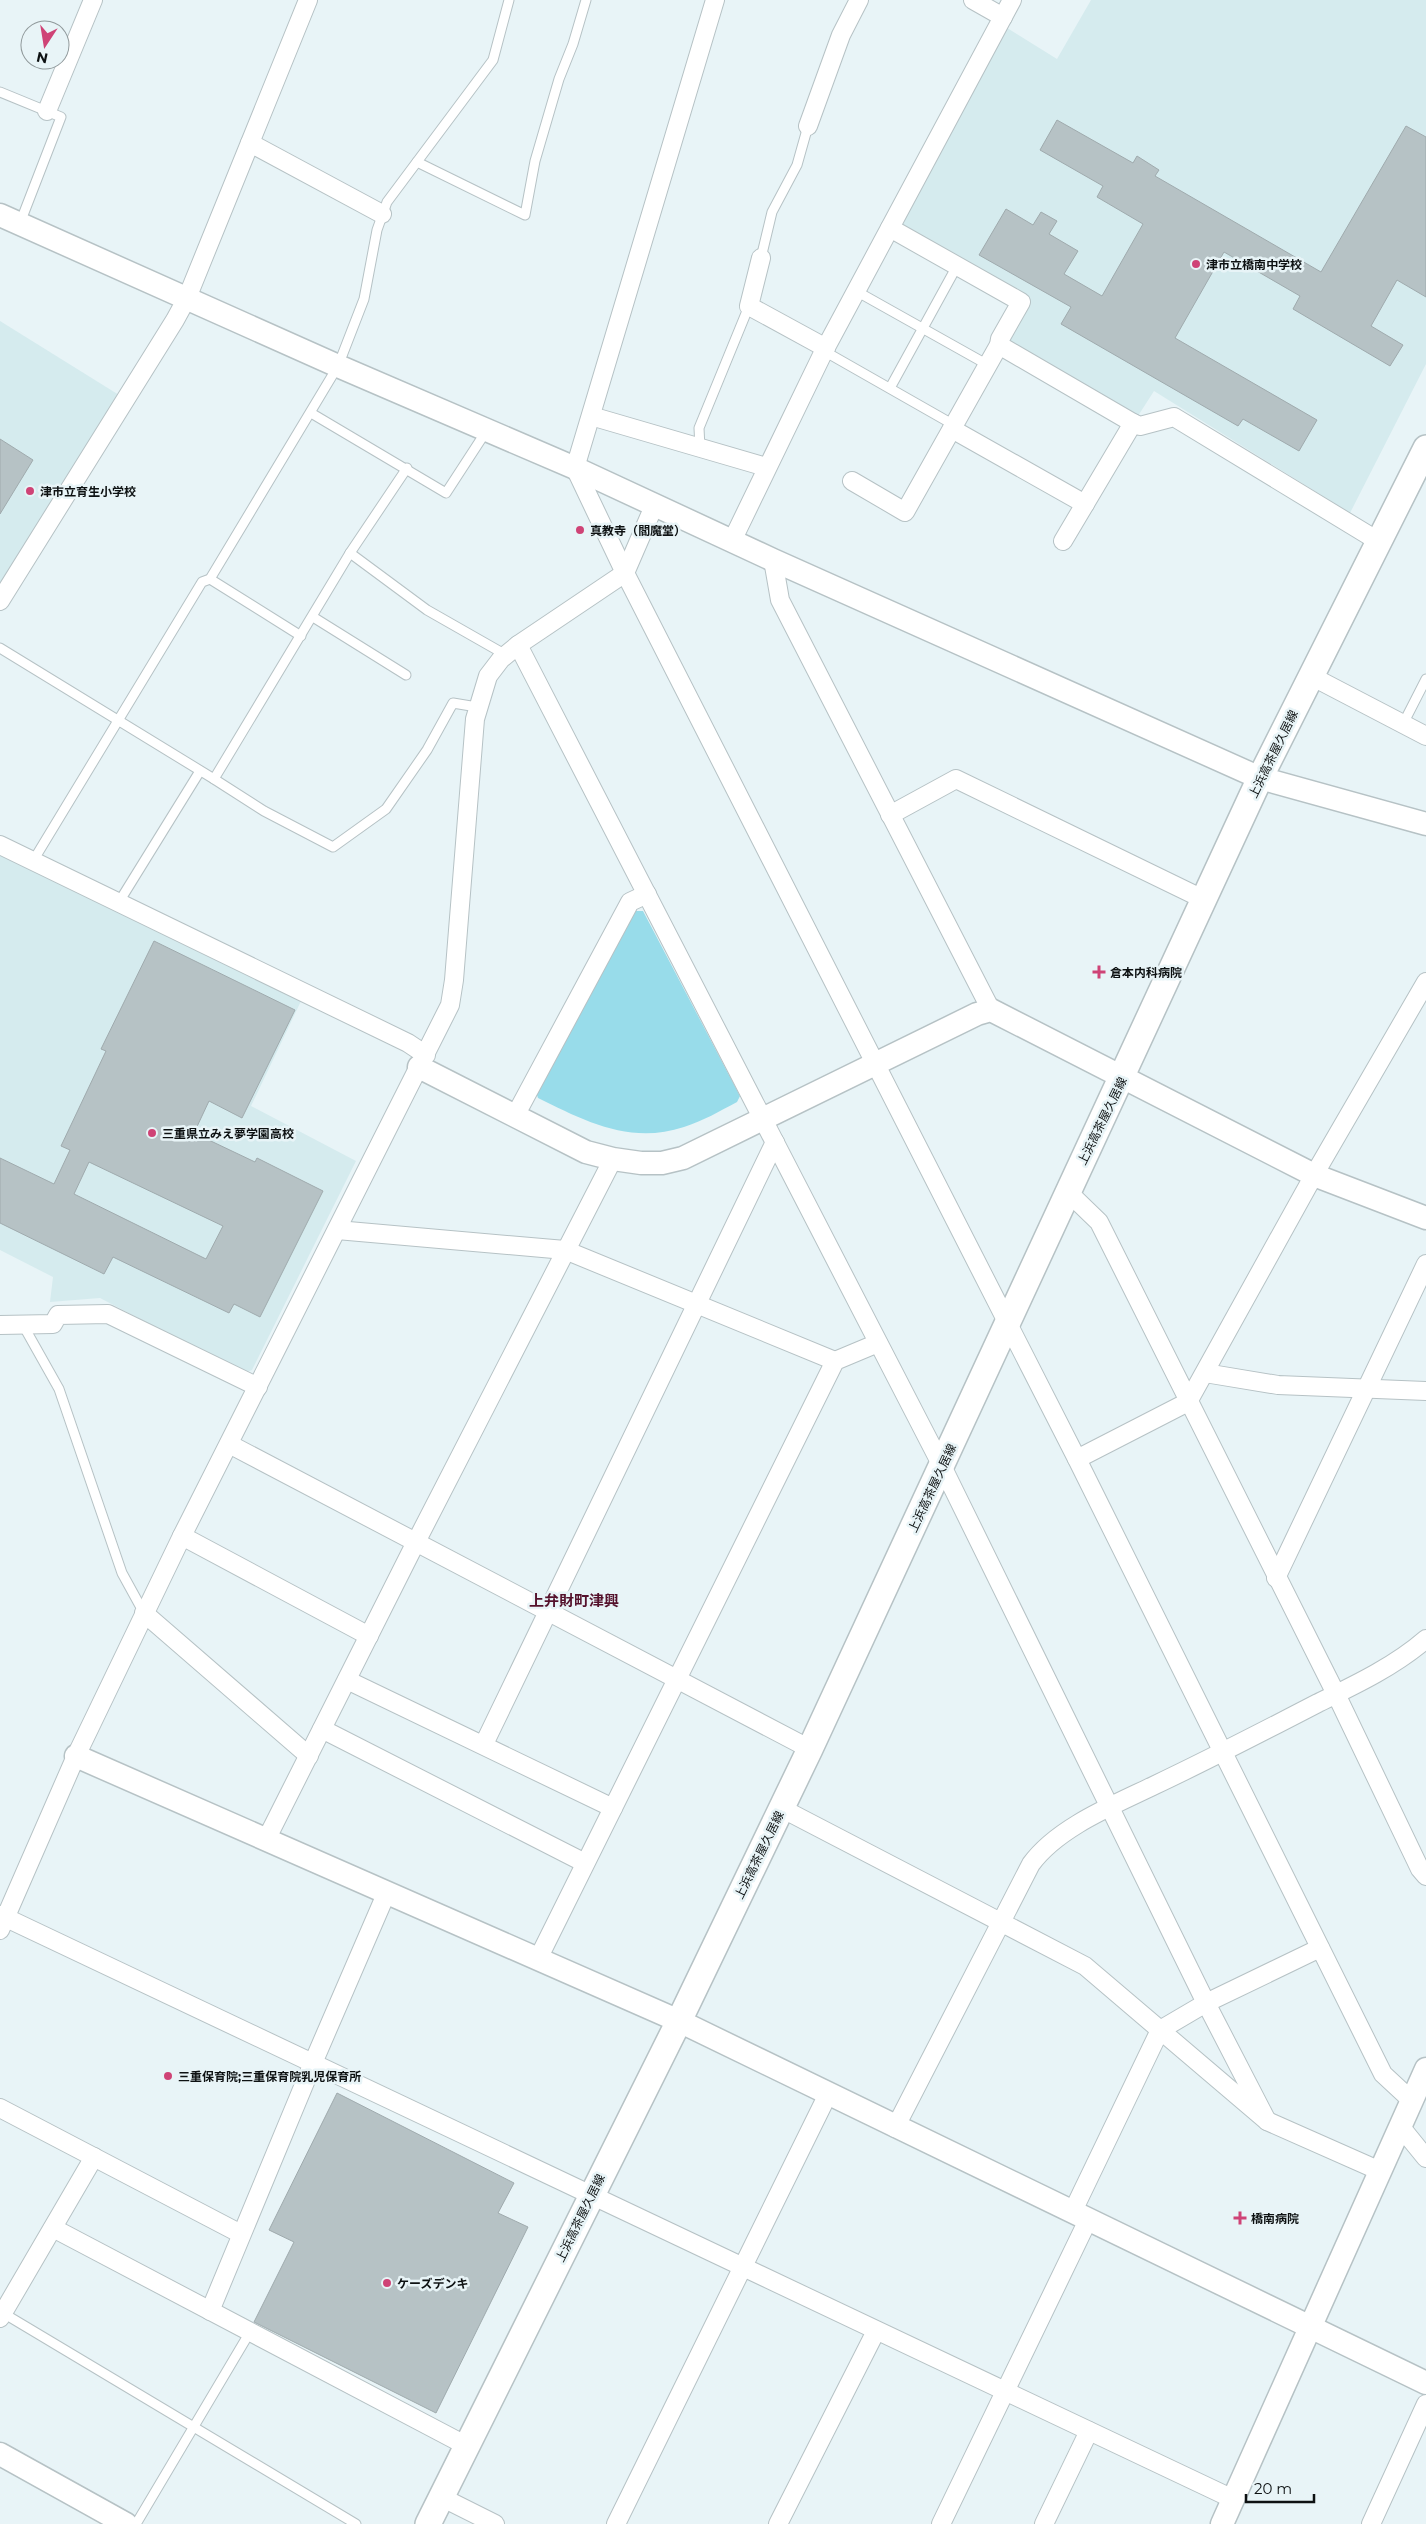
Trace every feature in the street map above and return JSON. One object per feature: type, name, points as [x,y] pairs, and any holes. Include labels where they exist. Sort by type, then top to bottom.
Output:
[{"type":"main road","name":"上浜高茶屋久居線","points":[[428,2524],[678,2021],[810,1749],[1068,1192],[1124,1076],[1260,778],[1426,448]]},
{"type":"street","points":[[48,112],[93,0]]},
{"type":"street","points":[[0,601],[187,298],[308,0]]},
{"type":"street","points":[[715,0],[575,468],[625,573],[1077,1459],[1383,2074],[1412,2100]]},
{"type":"street","points":[[808,126],[837,44],[859,0]]},
{"type":"street","points":[[973,0],[1003,17]]},
{"type":"street","points":[[732,541],[825,349],[1012,0]]},
{"type":"street","points":[[250,143],[382,214]]},
{"type":"street","points":[[10,219],[338,366],[575,468],[773,560],[1260,778],[1426,824]]},
{"type":"street","points":[[852,481],[905,512],[988,365],[1021,302],[890,228]]},
{"type":"street","points":[[761,258],[749,306],[825,349]]},
{"type":"street","points":[[999,344],[1140,426],[1174,417],[1378,541]]},
{"type":"street","points":[[591,416],[766,468]]},
{"type":"street","points":[[1063,541],[1133,422]]},
{"type":"street","points":[[953,427],[1084,504]]},
{"type":"street","points":[[654,506],[625,573],[512,650],[488,676],[477,707],[454,980],[450,1005],[144,1613],[76,1756],[2,1921],[313,2063],[876,2331],[1006,2390],[1233,2500]]},
{"type":"street","points":[[773,560],[780,600],[991,1010],[1124,1076],[1314,1175],[1426,1218]]},
{"type":"street","points":[[512,650],[647,894],[942,1466],[1111,1806],[1206,2003],[1267,2120]]},
{"type":"street","points":[[1310,676],[1426,736]]},
{"type":"street","points":[[890,814],[956,779],[1205,900]]},
{"type":"street","points":[[0,845],[408,1043],[423,1061],[515,1116],[578,1148],[613,1159],[662,1163],[683,1158],[875,1062],[977,1014],[991,1010]]},
{"type":"street","points":[[515,1116],[630,902],[647,894]]},
{"type":"street","points":[[1077,1459],[1188,1402],[1314,1175],[1426,982]]},
{"type":"street","points":[[484,1744],[775,1142]]},
{"type":"street","points":[[266,1840],[416,1542],[613,1159]]},
{"type":"street","points":[[1068,1192],[1099,1222],[1276,1578],[1336,1694],[1420,1869],[1426,1876]]},
{"type":"street","points":[[337,1230],[566,1250],[696,1302],[835,1361]]},
{"type":"street","points":[[1276,1578],[1426,1264]]},
{"type":"street","points":[[0,1325],[53,1324],[58,1315],[108,1314],[258,1387]]},
{"type":"street","points":[[538,1959],[835,1361],[878,1343]]},
{"type":"street","points":[[1205,1373],[1278,1385],[1426,1391]]},
{"type":"street","points":[[229,1444],[810,1749]]},
{"type":"street","points":[[182,1536],[369,1636]]},
{"type":"street","points":[[144,1613],[309,1756]]},
{"type":"street","points":[[896,2128],[1001,1922],[1038,1854],[1058,1837],[1111,1806],[1222,1753],[1336,1694],[1411,1652],[1426,1639]]},
{"type":"street","points":[[347,1680],[484,1744],[613,1808]]},
{"type":"street","points":[[322,1729],[585,1863]]},
{"type":"street","points":[[76,1756],[678,2021],[1426,2383]]},
{"type":"street","points":[[781,1808],[1085,1966],[1267,2120],[1380,2172]]},
{"type":"street","points":[[210,2311],[313,2063],[386,1894]]},
{"type":"street","points":[[941,2524],[1006,2390],[1160,2030],[1206,2003],[1320,1948]]},
{"type":"street","points":[[1222,2524],[1426,2069]]},
{"type":"street","points":[[616,2524],[828,2094]]},
{"type":"street","points":[[0,2108],[241,2234]]},
{"type":"street","points":[[1400,2126],[1426,2158]]},
{"type":"street","points":[[1,2315],[94,2157]]},
{"type":"street","points":[[53,2228],[467,2446]]},
{"type":"street","points":[[778,2524],[876,2331]]},
{"type":"street","points":[[1371,2524],[1426,2404]]},
{"type":"street","points":[[1044,2524],[1089,2431]]},
{"type":"street","points":[[0,2454],[126,2524]]},
{"type":"street","points":[[441,2497],[495,2524]]},
{"type":"lane","points":[[33,861],[202,582],[210,579],[338,366],[364,300],[377,230],[387,202],[493,60],[509,0]]},
{"type":"lane","points":[[417,162],[525,215],[535,161],[559,79],[573,44],[586,0]]},
{"type":"lane","points":[[0,92],[61,117],[10,219]]},
{"type":"lane","points":[[761,258],[772,212],[797,165],[808,126]]},
{"type":"lane","points":[[890,388],[957,266]]},
{"type":"lane","points":[[856,291],[988,365]]},
{"type":"lane","points":[[700,448],[698,428],[749,306]]},
{"type":"lane","points":[[825,349],[953,427]]},
{"type":"lane","points":[[311,413],[407,468],[446,493],[487,430]]},
{"type":"lane","points":[[214,779],[350,554],[407,468]]},
{"type":"lane","points":[[350,554],[427,610],[512,650]]},
{"type":"lane","points":[[210,579],[301,636]]},
{"type":"lane","points":[[313,617],[406,675]]},
{"type":"lane","points":[[0,648],[264,811],[333,847],[386,809],[427,750],[453,703],[477,707]]},
{"type":"lane","points":[[1403,724],[1426,679]]},
{"type":"lane","points":[[119,902],[200,771]]},
{"type":"lane","points":[[22,1324],[58,1390],[122,1573],[144,1613]]},
{"type":"lane","points":[[1,2315],[356,2524]]},
{"type":"lane","points":[[136,2524],[250,2332]]},
{"type":"shaded area","name":"津市立橋南中学校","points":[[1091,0],[1426,0],[1426,364],[1350,513],[1154,391],[1138,416],[1006,342],[1029,301],[904,227],[901,218],[1004,26],[1057,59]]},
{"type":"shaded area","name":"津市立育生小学校","points":[[0,321],[119,395],[0,586]]},
{"type":"shaded area","name":"三重県立みえ夢学園高校","points":[[0,854],[302,999],[251,1106],[356,1161],[252,1370],[244,1373],[100,1298],[50,1302],[53,1277],[0,1250]]},
{"type":"shaded area","points":[[632,911],[643,911],[740,1096],[737,1102],[705,1119],[664,1132],[626,1132],[608,1128],[573,1115],[538,1098],[535,1089]]},
{"type":"building","points":[[1057,120],[1133,163],[1137,156],[1159,170],[1155,176],[1321,272],[1406,126],[1426,137],[1426,297],[1397,280],[1371,326],[1403,345],[1390,366],[1293,309],[1300,296],[1224,252],[1175,338],[1317,420],[1299,451],[1243,419],[1238,426],[1061,324],[1071,307],[979,255],[1006,209],[1033,225],[1041,212],[1057,221],[1049,234],[1078,251],[1064,274],[1102,296],[1143,224],[1097,197],[1103,186],[1040,150]]},
{"type":"building","points":[[0,439],[33,460],[0,514]]},
{"type":"building","points":[[154,941],[295,1010],[242,1118],[209,1101],[194,1133],[255,1162],[257,1158],[323,1191],[260,1317],[234,1304],[229,1313],[113,1257],[104,1274],[0,1223],[0,1158],[54,1184],[70,1150],[61,1146],[106,1051],[101,1049]],"holes":[[[89,1162],[223,1226],[206,1259],[74,1194]]]},
{"type":"building","name":"ケーズデンキ","points":[[337,2093],[514,2183],[498,2213],[528,2227],[436,2413],[254,2322],[294,2242],[269,2230]]},
{"type":"place","name":"津市立橋南中学校","points":[[1196,264]]},
{"type":"place","name":"津市立育生小学校","points":[[30,491]]},
{"type":"place","name":"真教寺（閻魔堂）","points":[[580,530]]},
{"type":"place","name":"倉本内科病院","points":[[1099,972]]},
{"type":"place","name":"三重県立みえ夢学園高校","points":[[152,1133]]},
{"type":"place","name":"三重保育院;三重保育院乳児保育所","points":[[168,2076]]},
{"type":"place","name":"橋南病院","points":[[1240,2218]]},
{"type":"place","name":"ケーズデンキ","points":[[387,2283]]},
{"type":"district","name":"上弁財町津興","points":[[574,1600]]}]
